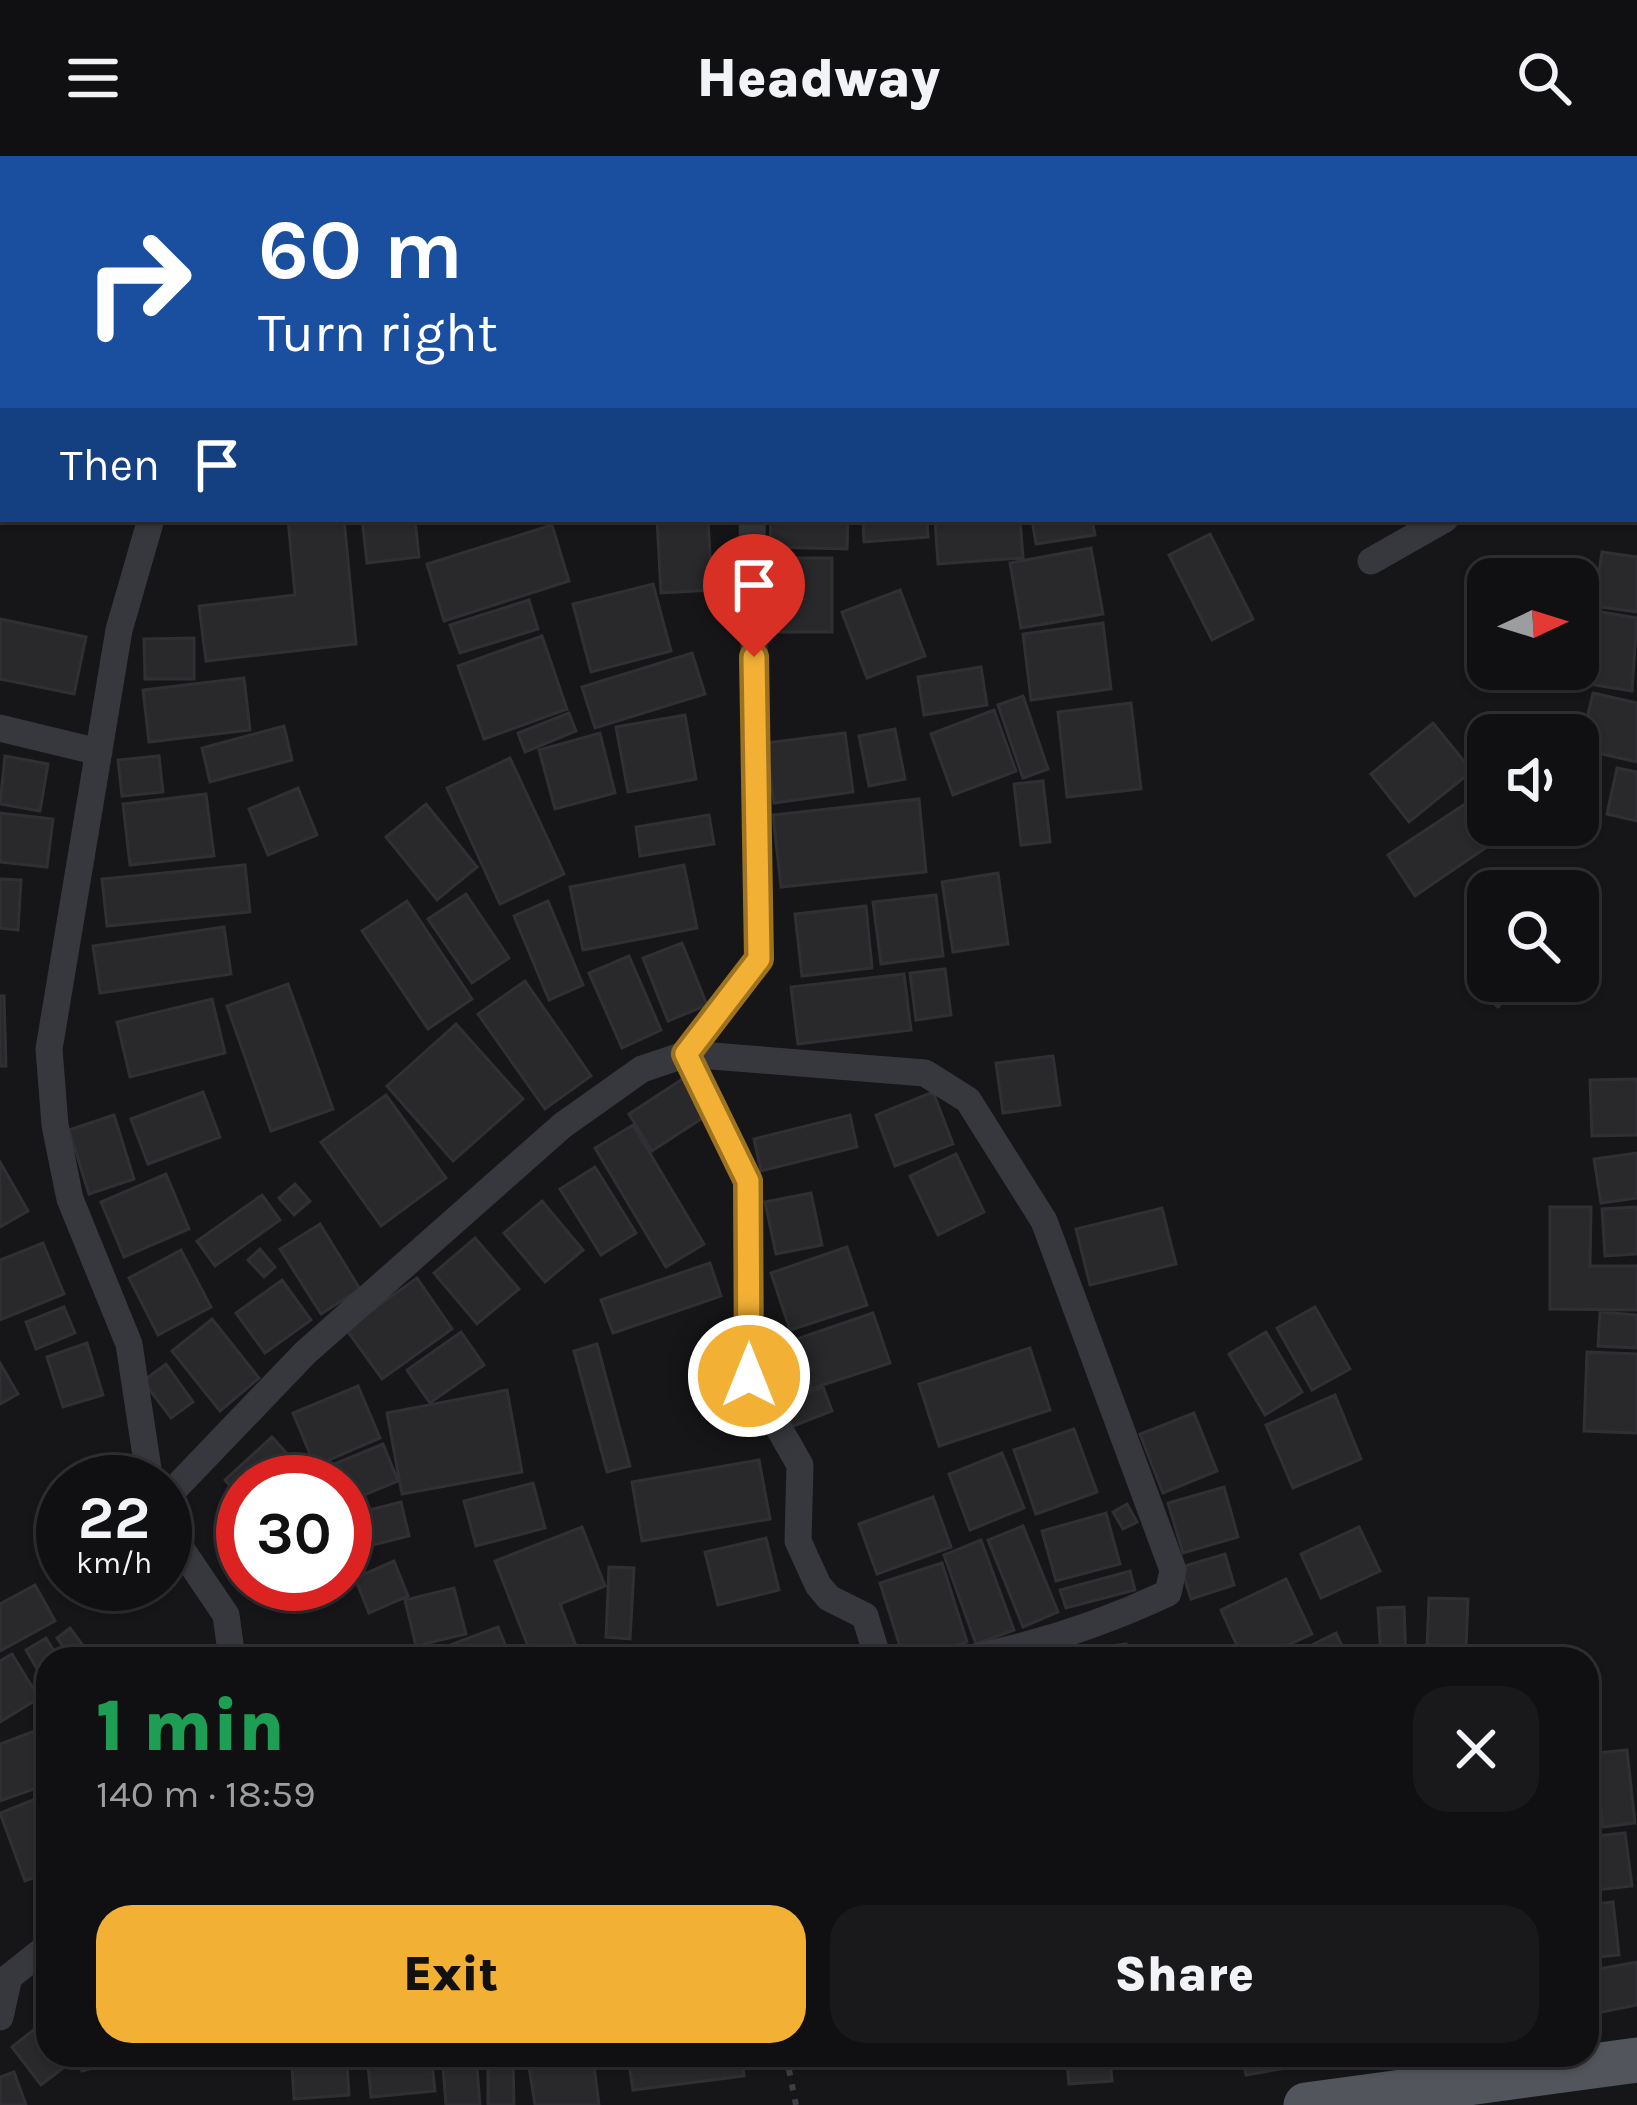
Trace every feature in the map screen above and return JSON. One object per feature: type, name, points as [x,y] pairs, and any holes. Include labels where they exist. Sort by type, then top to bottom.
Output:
[{"type":"main road","points":[[1599,2065],[1637,2060]]},
{"type":"main road","points":[[1306,2105],[1586,2067]]},
{"type":"street","points":[[146,1455],[129,1344],[70,1199],[53,1106],[49,1048],[119,630],[150,522]]},
{"type":"street","points":[[686,1054],[759,959],[752,522]]},
{"type":"street","points":[[1371,561],[1440,522]]},
{"type":"street","points":[[0,728],[99,752]]},
{"type":"street","points":[[686,1054],[748,1181],[749,1376],[800,1465],[798,1541],[829,1598],[865,1616],[874,1647]]},
{"type":"street","points":[[192,1470],[305,1353],[562,1125],[641,1069],[686,1054],[925,1073],[968,1100],[1044,1221],[1157,1518],[1173,1583],[1168,1593],[1120,1616],[1020,1647]]},
{"type":"street","points":[[192,1565],[226,1615],[230,1647]]},
{"type":"street","points":[[0,2017],[4,1969],[36,1952]]},
{"type":"path","points":[[788,2067],[796,2105]]},
{"type":"building","points":[[288,522],[344,522],[356,644],[206,661],[199,606],[295,595]]},
{"type":"building","points":[[362,522],[415,522],[419,557],[367,563]]},
{"type":"building","points":[[657,522],[708,522],[712,590],[661,593]]},
{"type":"building","points":[[771,522],[848,522],[847,549],[770,547]]},
{"type":"building","points":[[863,522],[927,522],[928,537],[864,542]]},
{"type":"building","points":[[935,522],[1020,522],[1023,558],[938,564]]},
{"type":"building","points":[[1032,522],[1093,522],[1095,535],[1036,544]]},
{"type":"building","points":[[552,525],[569,581],[444,621],[427,564]]},
{"type":"building","points":[[1210,534],[1253,619],[1212,640],[1169,555]]},
{"type":"building","points":[[1091,548],[1103,614],[1021,628],[1010,563]]},
{"type":"building","points":[[1602,552],[1637,557],[1637,612],[1599,607]]},
{"type":"building","points":[[762,558],[832,558],[832,632],[762,632]]},
{"type":"building","points":[[653,584],[671,651],[591,672],[573,604]]},
{"type":"building","points":[[900,590],[925,656],[867,678],[842,612]]},
{"type":"building","points":[[529,600],[538,629],[460,653],[450,625]]},
{"type":"building","points":[[1599,612],[1637,618],[1632,691],[1599,686]]},
{"type":"building","points":[[0,619],[86,637],[74,694],[0,679]]},
{"type":"building","points":[[1103,623],[1111,689],[1031,700],[1023,634]]},
{"type":"building","points":[[542,636],[567,709],[484,739],[458,666]]},
{"type":"building","points":[[194,638],[194,679],[145,679],[144,639]]},
{"type":"building","points":[[692,653],[705,694],[595,728],[582,687]]},
{"type":"building","points":[[981,667],[987,705],[924,715],[918,677]]},
{"type":"building","points":[[244,678],[250,730],[149,742],[143,690]]},
{"type":"building","points":[[1593,693],[1637,703],[1637,762],[1599,753],[1599,714],[1588,714]]},
{"type":"building","points":[[1023,696],[1048,769],[1023,778],[998,705]]},
{"type":"building","points":[[1131,703],[1141,789],[1067,797],[1058,712]]},
{"type":"building","points":[[994,710],[1016,771],[953,795],[931,734]]},
{"type":"building","points":[[569,713],[576,731],[525,752],[518,733]]},
{"type":"building","points":[[685,715],[696,779],[628,792],[616,727]]},
{"type":"building","points":[[1433,723],[1467,765],[1467,775],[1409,822],[1371,774]]},
{"type":"building","points":[[284,726],[292,760],[210,782],[202,748]]},
{"type":"building","points":[[895,729],[905,779],[869,786],[859,736]]},
{"type":"building","points":[[600,733],[615,793],[555,809],[539,750]]},
{"type":"building","points":[[845,733],[853,792],[774,803],[766,743]]},
{"type":"building","points":[[5,756],[48,764],[40,811],[0,804]]},
{"type":"building","points":[[159,756],[163,792],[122,796],[118,760]]},
{"type":"building","points":[[510,758],[564,874],[500,904],[447,788]]},
{"type":"building","points":[[1617,768],[1637,772],[1637,821],[1607,814]]},
{"type":"building","points":[[1043,781],[1050,842],[1021,845],[1014,784]]},
{"type":"building","points":[[298,788],[317,835],[268,855],[249,809]]},
{"type":"building","points":[[206,794],[214,856],[130,865],[123,804]]},
{"type":"building","points":[[919,799],[926,872],[781,887],[773,815]]},
{"type":"building","points":[[1467,803],[1467,846],[1488,846],[1415,896],[1388,855]]},
{"type":"building","points":[[426,804],[477,867],[437,900],[386,837]]},
{"type":"building","points":[[0,813],[53,819],[47,867],[0,862]]},
{"type":"building","points":[[709,815],[714,844],[640,856],[636,827]]},
{"type":"building","points":[[245,865],[250,912],[107,926],[102,879]]},
{"type":"building","points":[[684,865],[697,928],[583,950],[570,887]]},
{"type":"building","points":[[998,873],[1008,944],[953,952],[942,882]]},
{"type":"building","points":[[0,879],[21,880],[18,930],[0,928]]},
{"type":"building","points":[[466,894],[509,958],[472,983],[428,919]]},
{"type":"building","points":[[936,895],[943,956],[881,964],[873,902]]},
{"type":"building","points":[[407,901],[472,999],[428,1029],[362,931]]},
{"type":"building","points":[[548,901],[583,985],[549,1000],[514,916]]},
{"type":"building","points":[[866,906],[872,968],[802,976],[795,914]]},
{"type":"building","points":[[224,927],[231,974],[100,993],[93,946]]},
{"type":"building","points":[[682,943],[707,1005],[668,1021],[643,958]]},
{"type":"building","points":[[629,956],[661,1030],[622,1048],[589,973]]},
{"type":"building","points":[[945,969],[951,1015],[916,1020],[910,973]]},
{"type":"building","points":[[904,974],[911,1030],[798,1044],[791,987]]},
{"type":"building","points":[[525,981],[591,1076],[545,1109],[478,1014]]},
{"type":"building","points":[[288,984],[333,1109],[271,1131],[227,1006]]},
{"type":"building","points":[[0,996],[4,996],[6,1066],[0,1066]]},
{"type":"building","points":[[212,999],[225,1053],[130,1077],[117,1022]]},
{"type":"building","points":[[456,1024],[523,1099],[453,1161],[387,1086]]},
{"type":"building","points":[[1053,1056],[1060,1105],[1003,1113],[996,1063]]},
{"type":"building","points":[[684,1078],[707,1115],[652,1151],[629,1114]]},
{"type":"building","points":[[1637,1079],[1637,1135],[1592,1136],[1590,1080]]},
{"type":"building","points":[[203,1092],[220,1137],[148,1164],[131,1119]]},
{"type":"building","points":[[933,1092],[953,1144],[895,1166],[876,1115]]},
{"type":"building","points":[[386,1095],[446,1178],[381,1226],[321,1142]]},
{"type":"building","points":[[114,1115],[134,1179],[89,1194],[69,1130]]},
{"type":"building","points":[[850,1115],[857,1147],[761,1171],[754,1139]]},
{"type":"building","points":[[633,1125],[704,1244],[666,1267],[595,1148]]},
{"type":"building","points":[[1637,1153],[1637,1198],[1601,1203],[1594,1159]]},
{"type":"building","points":[[956,1154],[984,1212],[938,1235],[910,1176]]},
{"type":"building","points":[[0,1162],[28,1211],[0,1227]]},
{"type":"building","points":[[595,1167],[636,1233],[601,1255],[560,1189]]},
{"type":"building","points":[[166,1174],[189,1229],[124,1257],[101,1202]]},
{"type":"building","points":[[295,1184],[310,1201],[294,1215],[279,1198]]},
{"type":"building","points":[[811,1193],[822,1245],[776,1254],[765,1202]]},
{"type":"building","points":[[262,1195],[280,1220],[215,1266],[197,1241]]},
{"type":"building","points":[[542,1201],[583,1250],[545,1282],[504,1233]]},
{"type":"building","points":[[1550,1207],[1591,1207],[1590,1266],[1637,1266],[1637,1310],[1550,1309]]},
{"type":"building","points":[[1637,1207],[1637,1254],[1605,1256],[1602,1209]]},
{"type":"building","points":[[1162,1208],[1176,1264],[1090,1285],[1076,1229]]},
{"type":"building","points":[[320,1224],[360,1289],[321,1314],[280,1249]]},
{"type":"building","points":[[475,1238],[519,1289],[477,1324],[434,1273]]},
{"type":"building","points":[[43,1243],[64,1294],[0,1320],[0,1260]]},
{"type":"building","points":[[847,1247],[867,1305],[790,1330],[771,1273]]},
{"type":"building","points":[[260,1249],[275,1267],[264,1277],[248,1260]]},
{"type":"building","points":[[181,1250],[211,1307],[158,1335],[129,1278]]},
{"type":"building","points":[[710,1263],[721,1296],[613,1333],[601,1300]]},
{"type":"building","points":[[417,1278],[452,1329],[382,1379],[346,1329]]},
{"type":"building","points":[[282,1280],[311,1320],[265,1353],[236,1313]]},
{"type":"building","points":[[64,1307],[75,1333],[36,1349],[26,1322]]},
{"type":"building","points":[[1315,1307],[1350,1369],[1312,1390],[1277,1328]]},
{"type":"building","points":[[1600,1312],[1637,1315],[1637,1348],[1598,1346]]},
{"type":"building","points":[[873,1313],[890,1363],[807,1390],[791,1341]]},
{"type":"building","points":[[212,1319],[259,1378],[220,1411],[172,1351]]},
{"type":"building","points":[[461,1332],[484,1365],[430,1403],[407,1370]]},
{"type":"building","points":[[1266,1332],[1302,1392],[1265,1415],[1229,1354]]},
{"type":"building","points":[[87,1343],[103,1395],[63,1407],[47,1357]]},
{"type":"building","points":[[597,1344],[630,1466],[607,1472],[574,1351]]},
{"type":"building","points":[[1030,1348],[1050,1410],[939,1446],[919,1384]]},
{"type":"building","points":[[1587,1352],[1637,1354],[1637,1433],[1584,1431]]},
{"type":"building","points":[[0,1363],[18,1394],[0,1404]]},
{"type":"building","points":[[166,1364],[193,1402],[171,1418],[143,1381]]},
{"type":"building","points":[[358,1386],[380,1438],[341,1455],[310,1455],[293,1413]]},
{"type":"building","points":[[823,1387],[832,1411],[788,1428],[779,1405]]},
{"type":"building","points":[[507,1390],[522,1472],[402,1494],[387,1413]]},
{"type":"building","points":[[1335,1395],[1361,1459],[1293,1488],[1266,1425]]},
{"type":"building","points":[[1194,1413],[1217,1471],[1163,1493],[1140,1434]]},
{"type":"building","points":[[1074,1429],[1097,1492],[1036,1514],[1014,1450]]},
{"type":"building","points":[[272,1437],[288,1455],[252,1455]]},
{"type":"building","points":[[383,1444],[398,1481],[372,1492],[372,1455],[356,1455]]},
{"type":"building","points":[[1002,1453],[1024,1508],[970,1530],[949,1474]]},
{"type":"building","points":[[759,1460],[770,1519],[642,1541],[632,1482]]},
{"type":"building","points":[[533,1483],[545,1528],[476,1546],[464,1501]]},
{"type":"building","points":[[1224,1487],[1238,1537],[1183,1553],[1168,1503]]},
{"type":"building","points":[[933,1497],[951,1547],[877,1574],[859,1524]]},
{"type":"building","points":[[401,1502],[409,1536],[372,1545],[372,1509]]},
{"type":"building","points":[[1127,1504],[1137,1522],[1123,1529],[1113,1512]]},
{"type":"building","points":[[1106,1513],[1120,1564],[1056,1581],[1042,1531]]},
{"type":"building","points":[[1023,1526],[1058,1612],[1023,1627],[988,1540]]},
{"type":"building","points":[[582,1527],[605,1586],[560,1604],[576,1647],[528,1647],[495,1561]]},
{"type":"building","points":[[1359,1527],[1380,1571],[1321,1598],[1301,1554]]},
{"type":"building","points":[[766,1538],[779,1590],[718,1605],[705,1552]]},
{"type":"building","points":[[981,1540],[1014,1630],[976,1644],[944,1555]]},
{"type":"building","points":[[1225,1554],[1234,1585],[1191,1599],[1181,1567]]},
{"type":"building","points":[[394,1561],[408,1596],[369,1613],[372,1571]]},
{"type":"building","points":[[942,1563],[967,1642],[948,1647],[900,1647],[880,1583]]},
{"type":"building","points":[[609,1567],[634,1568],[630,1639],[606,1637]]},
{"type":"building","points":[[1130,1571],[1135,1590],[1066,1608],[1060,1590]]},
{"type":"building","points":[[1286,1579],[1312,1634],[1283,1647],[1238,1647],[1221,1610]]},
{"type":"building","points":[[35,1585],[36,1611],[49,1611],[55,1621],[0,1651],[0,1604]]},
{"type":"building","points":[[454,1588],[466,1634],[416,1646],[405,1600]]},
{"type":"building","points":[[1429,1598],[1468,1599],[1466,1647],[1427,1645]]},
{"type":"building","points":[[1404,1607],[1406,1647],[1380,1647],[1378,1608]]},
{"type":"building","points":[[498,1627],[506,1647],[445,1647]]},
{"type":"building","points":[[70,1628],[84,1647],[63,1647],[57,1638]]},
{"type":"building","points":[[1336,1633],[1342,1647],[1308,1647]]},
{"type":"building","points":[[46,1638],[52,1647],[36,1647],[36,1667],[26,1650]]},
{"type":"building","points":[[12,1654],[36,1700],[0,1722],[0,1661]]},
{"type":"building","points":[[36,1730],[36,1788],[0,1801],[0,1744]]},
{"type":"building","points":[[1627,1750],[1635,1823],[1603,1827],[1599,1753]]},
{"type":"building","points":[[36,1799],[36,1877],[25,1881],[0,1813]]},
{"type":"building","points":[[1625,1833],[1632,1886],[1599,1890],[1599,1836]]},
{"type":"building","points":[[1613,1902],[1619,1955],[1599,1957],[1599,1904]]},
{"type":"building","points":[[1637,1962],[1637,2005],[1599,2013],[1599,1969]]},
{"type":"building","points":[[36,2028],[36,2067],[64,2067],[41,2085],[12,2047]]},
{"type":"building","points":[[292,2067],[347,2067],[349,2095],[294,2099]]},
{"type":"building","points":[[368,2067],[432,2067],[435,2091],[371,2097]]},
{"type":"building","points":[[443,2067],[477,2067],[480,2105],[446,2105]]},
{"type":"building","points":[[488,2067],[513,2067],[514,2105],[488,2105]]},
{"type":"building","points":[[529,2067],[594,2067],[599,2105],[535,2105]]},
{"type":"building","points":[[630,2067],[743,2067],[744,2076],[633,2090]]},
{"type":"building","points":[[1067,2067],[1111,2067],[1112,2081],[1069,2084]]},
{"type":"building","points":[[1245,2067],[1292,2067],[1246,2075]]},
{"type":"building","points":[[14,2072],[26,2105],[0,2105],[0,2077]]},
{"type":"route","points":[[749,1376],[748,1181],[686,1054],[759,959],[754,657]]}]
